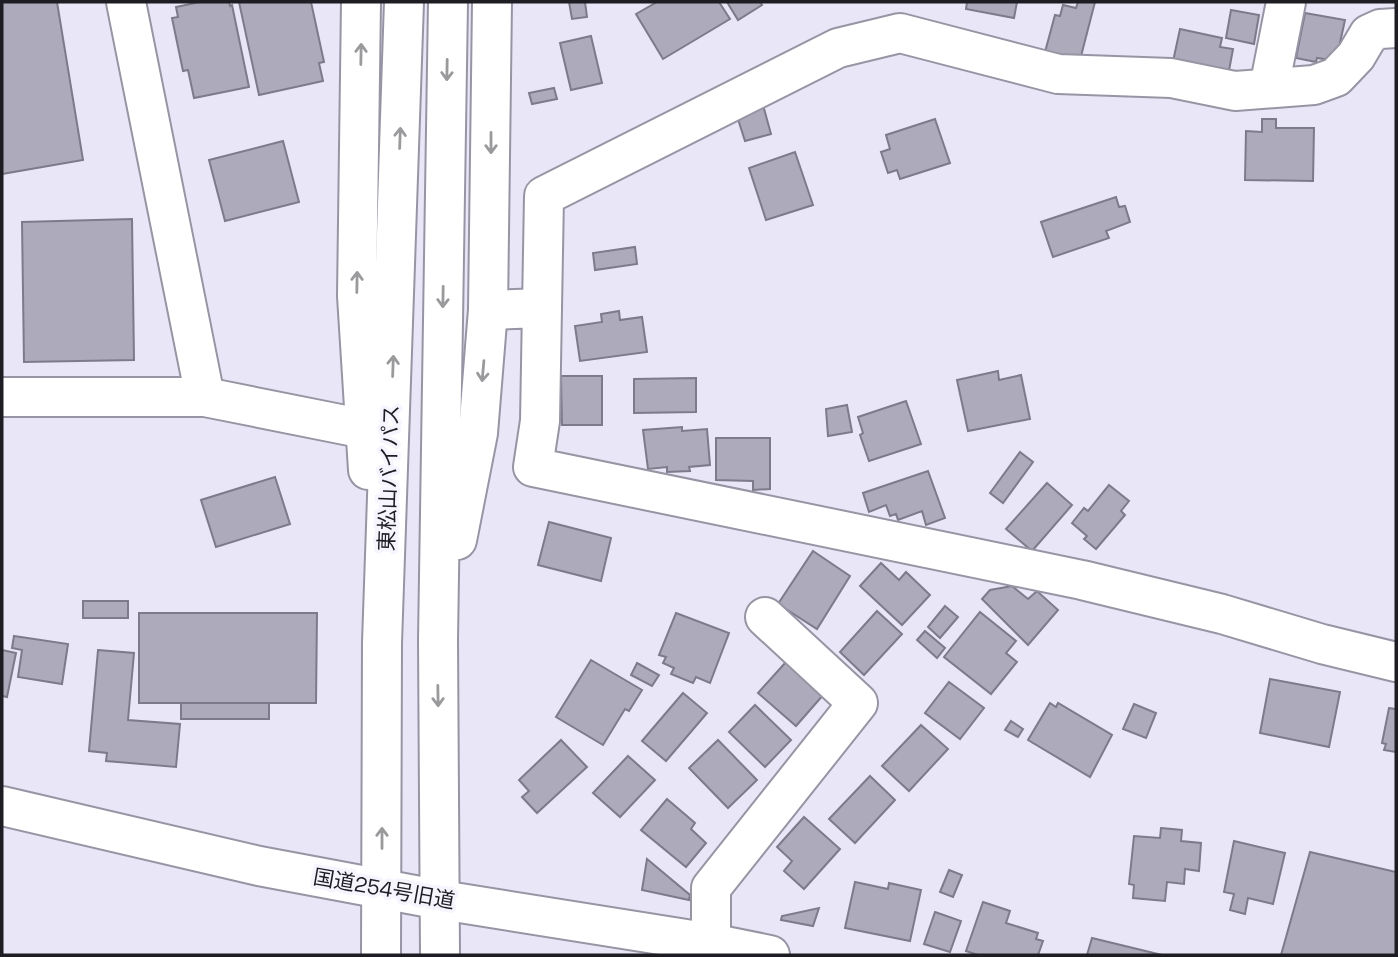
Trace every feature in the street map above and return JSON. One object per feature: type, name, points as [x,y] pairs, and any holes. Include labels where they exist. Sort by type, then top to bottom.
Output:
[{"type":"main road","points":[[126,2],[205,397]]},
{"type":"main road","points":[[361,2],[357,296],[382,643]]},
{"type":"main road","name":"東松山バイパス","points":[[381,955],[382,643],[404,2]]},
{"type":"main road","points":[[440,955],[438,640],[449,2]]},
{"type":"main road","points":[[438,640],[478,433],[488,310],[492,2]]},
{"type":"main road","points":[[1269,88],[1286,2]]},
{"type":"main road","points":[[1396,28],[1380,29],[1369,34],[1356,56],[1336,77],[1314,85],[1235,91],[1171,78],[1058,74],[899,18],[544,196],[540,421],[533,467],[1082,580],[1222,614],[1322,644],[1396,662]]},
{"type":"main road","points":[[488,310],[542,308]]},
{"type":"main road","points":[[2,397],[205,397],[365,429]]},
{"type":"main road","points":[[711,943],[710,888],[858,703],[765,617]]},
{"type":"main road","name":"国道254号旧道","points":[[2,806],[259,866],[441,900],[711,943],[770,955]]},
{"type":"building","points":[[2,2],[57,2],[83,160],[2,174]]},
{"type":"building","points":[[200,2],[229,2],[230,6],[232,5],[249,87],[194,98],[188,70],[183,71],[172,18],[178,17],[176,7]]},
{"type":"building","points":[[239,2],[311,2],[324,62],[319,63],[323,81],[259,95]]},
{"type":"building","points":[[569,2],[585,2],[587,17],[572,19]]},
{"type":"building","points":[[657,2],[719,2],[730,19],[663,59],[636,14]]},
{"type":"building","points":[[727,2],[760,2],[762,5],[738,20]]},
{"type":"building","points":[[967,2],[1017,2],[1014,18],[966,9]]},
{"type":"building","points":[[1078,2],[1095,2],[1080,60],[1045,52],[1055,15],[1060,16],[1063,5],[1076,8]]},
{"type":"building","points":[[1231,10],[1259,15],[1254,44],[1226,38]]},
{"type":"building","points":[[1305,13],[1345,20],[1336,61],[1317,58],[1316,62],[1296,58]]},
{"type":"building","points":[[1180,29],[1222,38],[1220,47],[1233,49],[1228,76],[1172,66]]},
{"type":"building","points":[[591,36],[602,83],[571,90],[560,43]]},
{"type":"building","points":[[554,88],[557,99],[532,104],[529,93]]},
{"type":"building","points":[[763,105],[771,134],[745,141],[736,113]]},
{"type":"building","points":[[935,119],[950,163],[900,179],[897,170],[888,173],[881,152],[890,149],[886,135]]},
{"type":"building","points":[[1262,119],[1276,119],[1276,128],[1314,128],[1313,181],[1245,180],[1246,131],[1262,132]]},
{"type":"building","points":[[283,141],[299,202],[225,221],[209,160]]},
{"type":"building","points":[[795,152],[813,205],[766,220],[749,168]]},
{"type":"building","points":[[1116,197],[1119,207],[1125,206],[1130,222],[1106,231],[1109,238],[1053,257],[1041,222]]},
{"type":"building","points":[[132,219],[134,360],[24,362],[22,222]]},
{"type":"building","points":[[635,247],[637,264],[595,270],[593,253]]},
{"type":"building","points":[[619,311],[620,320],[642,317],[647,352],[580,361],[575,326],[602,322],[601,314]]},
{"type":"building","points":[[998,371],[999,380],[1021,375],[1030,419],[968,431],[957,380]]},
{"type":"building","points":[[561,376],[602,376],[602,425],[562,425]]},
{"type":"building","points":[[696,378],[696,412],[634,413],[634,379]]},
{"type":"building","points":[[906,401],[921,444],[869,461],[860,435],[863,433],[858,417]]},
{"type":"building","points":[[847,405],[852,432],[828,436],[826,409]]},
{"type":"building","points":[[682,427],[682,431],[707,429],[710,465],[689,467],[690,471],[667,472],[667,467],[648,469],[643,430]]},
{"type":"building","points":[[716,438],[770,438],[770,489],[753,490],[753,481],[716,480]]},
{"type":"building","points":[[1020,452],[1033,462],[1003,503],[990,493]]},
{"type":"building","points":[[928,471],[945,518],[926,525],[922,511],[898,520],[896,514],[890,516],[886,505],[869,512],[863,493]]},
{"type":"building","points":[[275,477],[290,524],[216,547],[201,500]]},
{"type":"building","points":[[1047,483],[1072,505],[1032,551],[1006,529]]},
{"type":"building","points":[[1109,485],[1129,501],[1121,511],[1125,515],[1096,549],[1084,539],[1087,536],[1072,523],[1084,508],[1088,511]]},
{"type":"building","points":[[549,522],[611,538],[601,581],[538,565]]},
{"type":"building","points":[[813,551],[850,576],[817,629],[778,604]]},
{"type":"building","points":[[881,563],[899,580],[906,572],[930,595],[902,625],[860,586]]},
{"type":"building","points":[[1012,586],[1028,599],[1037,591],[1058,610],[1028,645],[982,599],[990,590]]},
{"type":"building","points":[[83,601],[128,601],[128,618],[83,618]]},
{"type":"building","points":[[945,606],[958,617],[940,638],[928,627]]},
{"type":"building","points":[[877,611],[902,634],[864,675],[840,652]]},
{"type":"building","points":[[980,612],[1016,641],[1006,653],[1017,662],[991,694],[944,657]]},
{"type":"building","points":[[139,613],[317,613],[316,703],[139,703]]},
{"type":"building","points":[[676,613],[729,633],[710,683],[696,677],[693,683],[671,674],[674,668],[663,663],[666,657],[659,655]]},
{"type":"building","points":[[925,631],[945,648],[937,658],[917,640]]},
{"type":"building","points":[[14,636],[68,644],[62,684],[18,677],[22,650],[12,648]]},
{"type":"building","points":[[2,650],[16,653],[7,697],[2,696]]},
{"type":"building","points":[[98,650],[134,653],[128,720],[180,724],[176,767],[106,761],[107,753],[89,751]]},
{"type":"building","points":[[591,660],[642,690],[629,711],[625,709],[603,745],[556,717]]},
{"type":"building","points":[[786,662],[824,694],[796,726],[758,693]]},
{"type":"building","points":[[637,663],[659,675],[652,686],[631,675]]},
{"type":"building","points":[[1270,679],[1340,692],[1329,747],[1260,733]]},
{"type":"building","points":[[949,682],[984,708],[960,739],[925,713]]},
{"type":"building","points":[[683,693],[707,713],[666,761],[642,741]]},
{"type":"building","points":[[181,703],[269,703],[269,719],[181,719]]},
{"type":"building","points":[[1050,703],[1056,707],[1058,703],[1112,735],[1090,777],[1028,740]]},
{"type":"building","points":[[1134,704],[1156,713],[1146,738],[1123,729]]},
{"type":"building","points":[[755,705],[791,740],[765,767],[729,732]]},
{"type":"building","points":[[1389,708],[1396,709],[1396,752],[1384,750],[1386,744],[1382,743]]},
{"type":"building","points":[[1011,721],[1023,729],[1018,737],[1005,730]]},
{"type":"building","points":[[921,725],[948,749],[909,791],[882,766]]},
{"type":"building","points":[[561,740],[587,767],[537,813],[522,797],[529,791],[519,780]]},
{"type":"building","points":[[718,740],[757,780],[728,808],[689,768]]},
{"type":"building","points":[[628,756],[655,780],[620,817],[593,793]]},
{"type":"building","points":[[870,776],[895,800],[855,843],[829,819]]},
{"type":"building","points":[[667,799],[695,823],[691,829],[706,843],[686,867],[641,830]]},
{"type":"building","points":[[804,817],[840,849],[804,889],[784,871],[792,861],[777,847]]},
{"type":"building","points":[[1161,828],[1182,830],[1181,841],[1201,843],[1199,871],[1185,869],[1184,884],[1167,882],[1165,901],[1133,898],[1134,885],[1129,884],[1134,836],[1160,838]]},
{"type":"building","points":[[1234,841],[1285,853],[1273,904],[1248,898],[1245,914],[1230,910],[1234,894],[1224,892]]},
{"type":"building","points":[[1310,852],[1396,872],[1396,955],[1281,955]]},
{"type":"building","points":[[647,859],[690,895],[689,900],[642,890]]},
{"type":"building","points":[[949,870],[962,875],[953,897],[940,892]]},
{"type":"building","points":[[855,882],[888,889],[889,883],[921,890],[910,941],[845,928]]},
{"type":"building","points":[[983,902],[1010,911],[1006,923],[1038,933],[1036,939],[1043,941],[1038,955],[978,955],[966,951]]},
{"type":"building","points":[[819,908],[813,926],[781,920],[782,916]]},
{"type":"building","points":[[935,912],[961,921],[950,952],[924,944]]},
{"type":"building","points":[[1092,938],[1162,955],[1087,955]]}]
